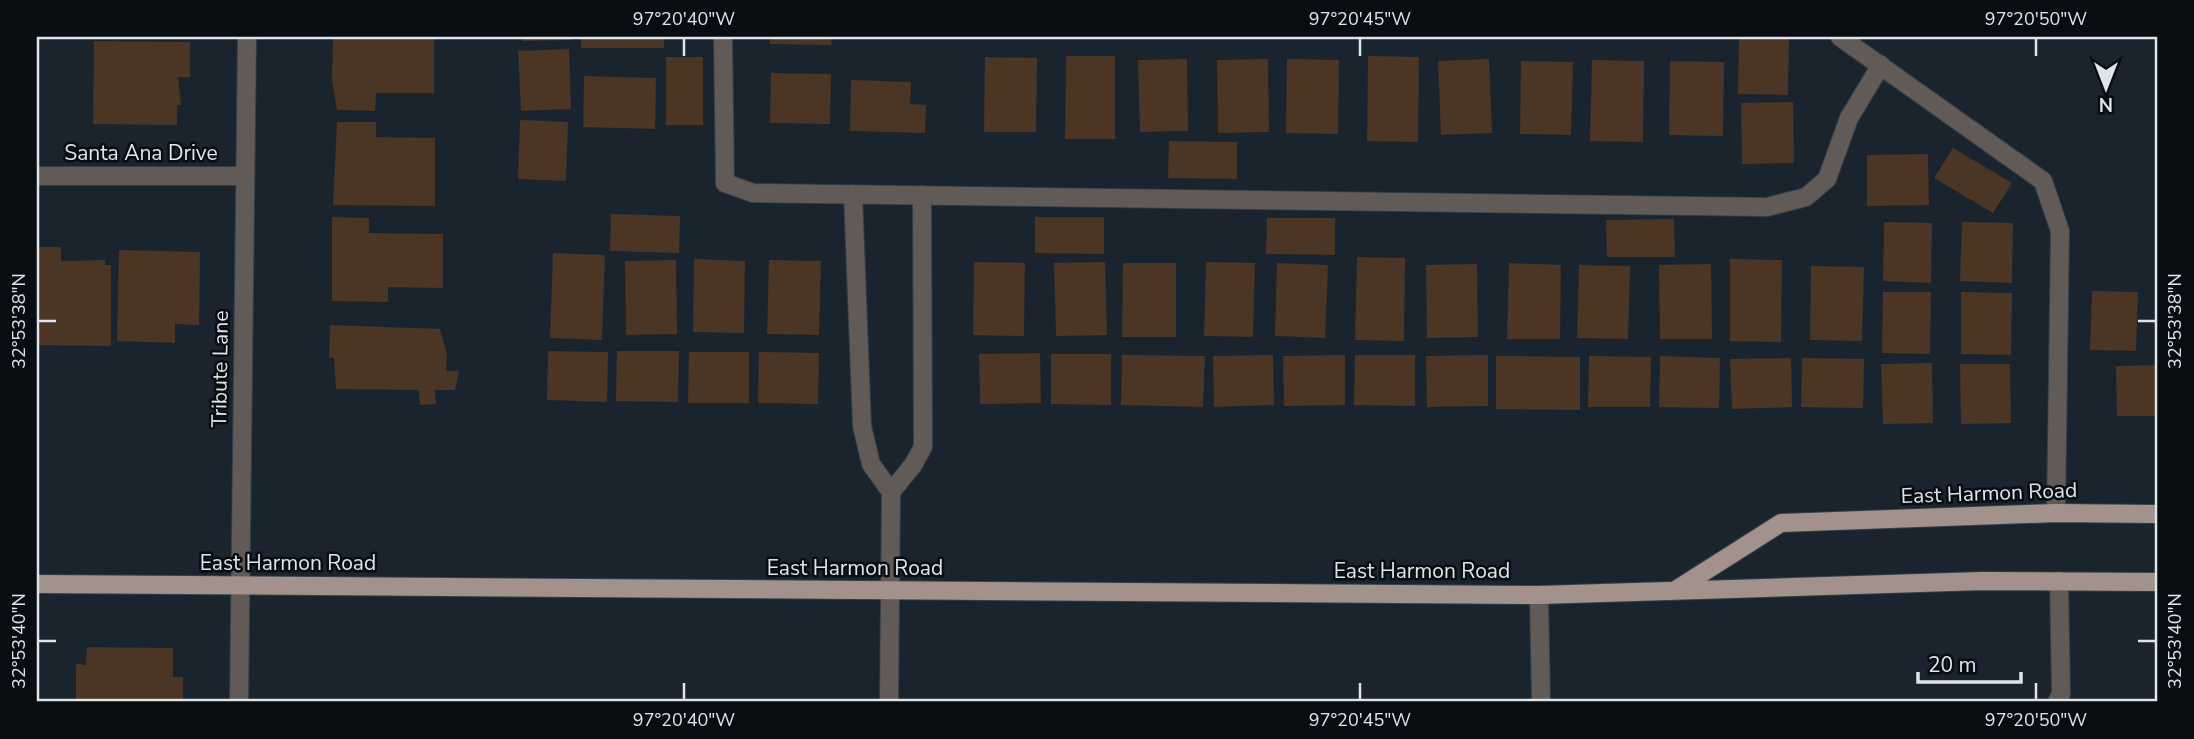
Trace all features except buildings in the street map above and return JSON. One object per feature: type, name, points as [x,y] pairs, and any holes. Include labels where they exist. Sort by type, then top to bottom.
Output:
[{"type":"main road","name":"East Harmon Road","points":[[1674,591],[1781,523],[2056,513],[2157,514]]},
{"type":"main road","name":"East Harmon Road","points":[[37,584],[1539,595],[1982,581],[2157,582]]},
{"type":"street","name":"Tribute Lane","points":[[239,702],[247,37]]},
{"type":"street","points":[[723,37],[725,183],[753,193],[1767,207],[1806,197],[1827,179],[1849,118],[1881,65]]},
{"type":"street","points":[[1840,37],[2043,181],[2060,231],[2056,513]]},
{"type":"street","name":"Santa Ana Drive","points":[[37,176],[245,176]]},
{"type":"street","points":[[853,194],[862,426],[871,464],[891,492],[889,702]]},
{"type":"street","points":[[891,492],[913,465],[923,447],[922,195]]},
{"type":"street","points":[[2057,702],[2061,694],[2059,582]]},
{"type":"street","points":[[1539,595],[1541,702]]}]
